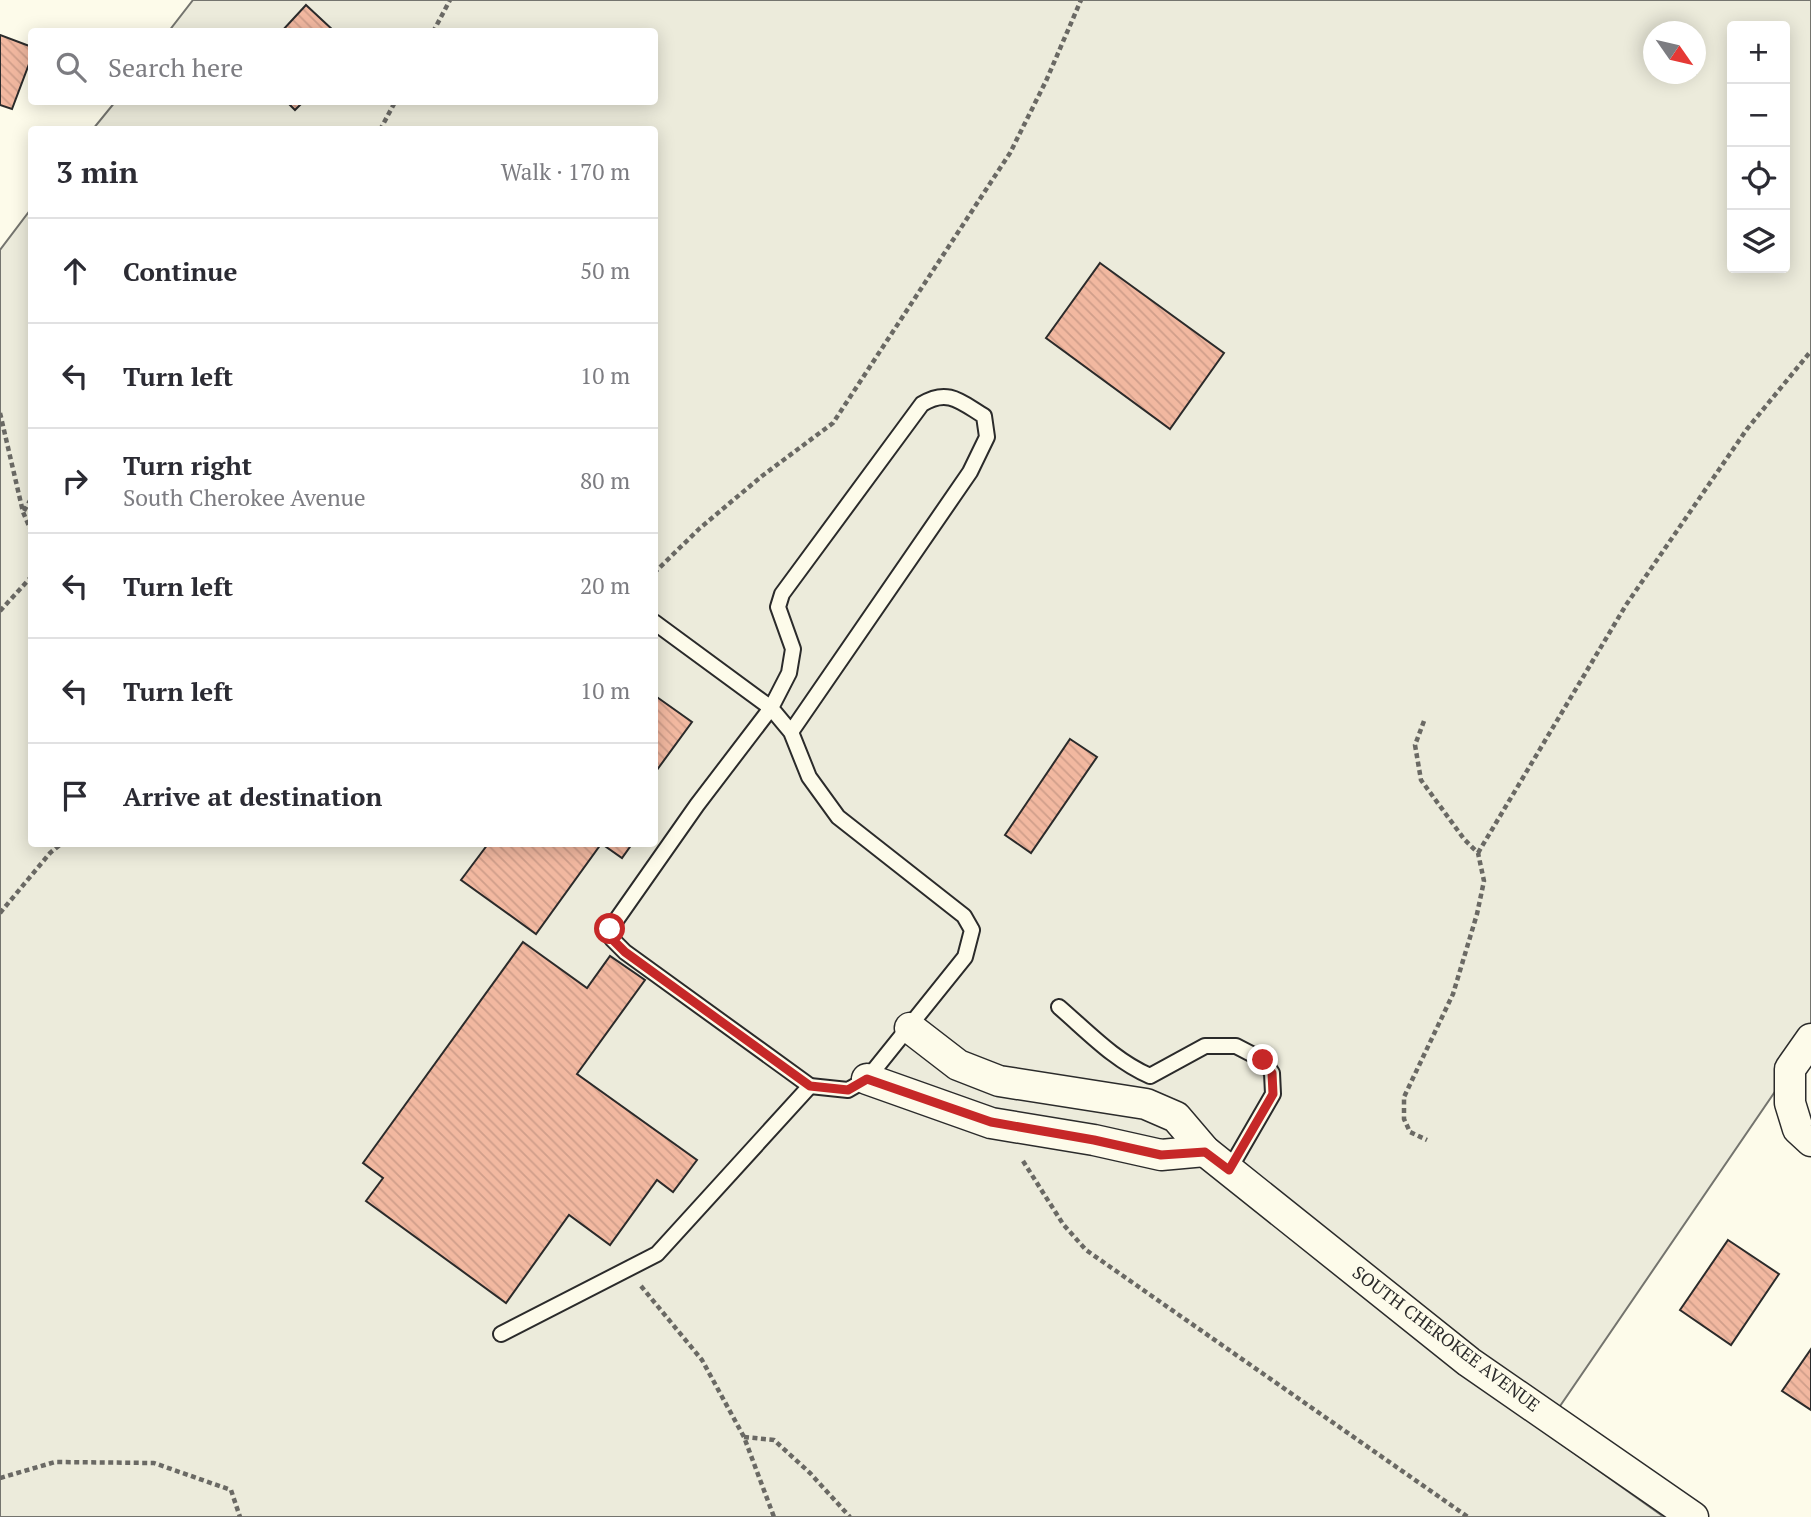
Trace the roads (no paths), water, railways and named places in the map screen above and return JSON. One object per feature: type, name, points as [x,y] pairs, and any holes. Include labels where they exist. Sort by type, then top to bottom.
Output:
[{"type":"street","name":"SOUTH CHEROKEE AVENUE","points":[[909,1028],[958,1065],[999,1081],[1146,1104],[1176,1117],[1205,1152],[1469,1362],[1693,1517]]},
{"type":"street","points":[[1811,1039],[1790,1069],[1790,1103],[1798,1129],[1811,1141]]},
{"type":"street","points":[[867,1079],[991,1122],[1161,1155],[1205,1152]]},
{"type":"lane","points":[[658,625],[771,708],[791,732],[809,776],[838,817],[964,916],[972,930],[965,957],[867,1079],[848,1090],[810,1086],[625,952],[612,939],[610,929],[697,805],[771,708],[789,673],[793,649],[778,607],[782,594],[922,404],[933,397],[953,397],[984,416],[987,437],[970,472],[791,732]]},
{"type":"lane","points":[[1059,1007],[1113,1055],[1150,1076],[1205,1046],[1236,1045],[1263,1060],[1272,1073],[1273,1094],[1229,1170]]},
{"type":"lane","points":[[501,1334],[657,1254],[810,1086]]}]
